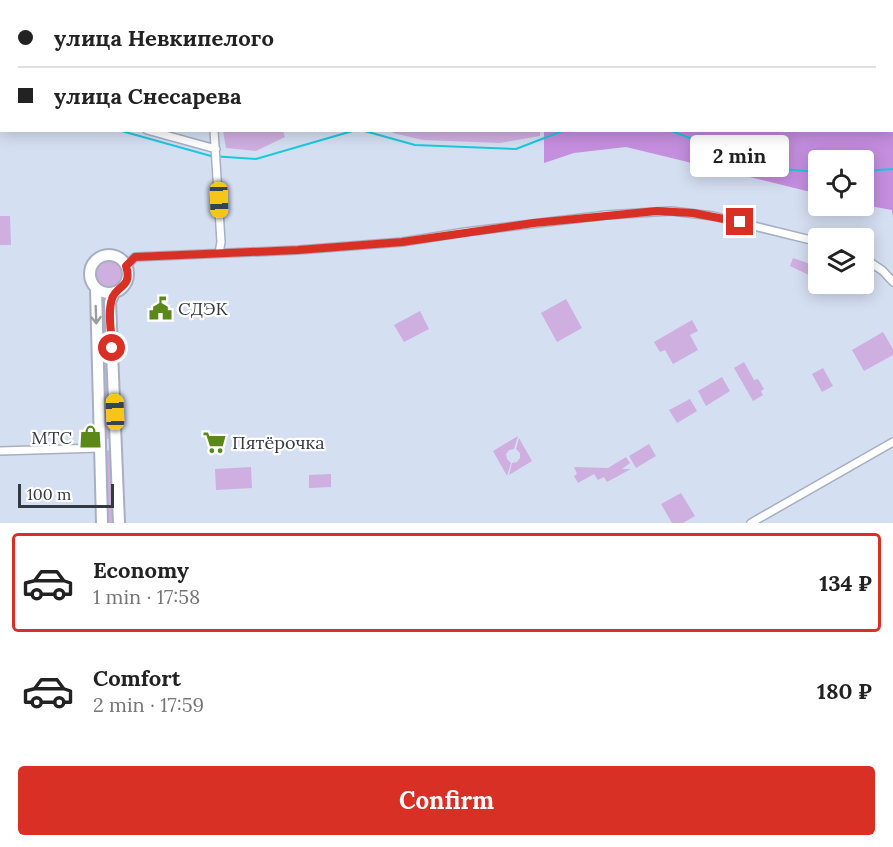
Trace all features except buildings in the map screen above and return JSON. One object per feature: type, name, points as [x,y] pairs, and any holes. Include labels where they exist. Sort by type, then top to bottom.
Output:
[{"type":"street","points":[[154,132],[216,151]]},
{"type":"street","points":[[214,132],[221,242],[219,253]]},
{"type":"street","points":[[126,266],[135,257],[298,250],[402,242],[528,224],[657,211],[703,214],[808,239]]},
{"type":"street","points":[[105,255],[121,259],[126,266],[127,280],[122,288],[114,293],[104,293],[96,289],[91,282],[89,273],[92,265],[105,255]]},
{"type":"street","points":[[874,265],[893,282]]},
{"type":"street","points":[[96,289],[102,523]]},
{"type":"street","points":[[114,293],[110,302],[119,523]]},
{"type":"street","points":[[751,523],[893,442]]},
{"type":"street","points":[[0,451],[105,448],[116,445]]},
{"type":"shaded area","points":[[223,132],[283,132],[285,137],[256,151],[226,148]]},
{"type":"shaded area","points":[[540,132],[540,136],[500,143],[423,140],[393,133]]},
{"type":"shaded area","points":[[544,132],[893,132],[893,217],[892,210],[874,207],[874,150],[808,150],[808,191],[626,147],[574,153],[544,163]]},
{"type":"shaded area","points":[[0,216],[10,216],[11,245],[0,245]]},
{"type":"shaded area","points":[[793,258],[808,263],[808,275],[790,266]]},
{"type":"shaded area","points":[[109,259],[119,263],[123,273],[119,283],[109,287],[99,283],[95,273],[99,263]]},
{"type":"shaded area","points":[[566,299],[582,328],[557,342],[541,313]]},
{"type":"shaded area","points":[[99,305],[107,305],[112,438],[105,439]]},
{"type":"shaded area","points":[[420,311],[429,329],[404,342],[394,325]]},
{"type":"shaded area","points":[[692,320],[698,331],[690,335],[698,350],[673,364],[665,350],[660,352],[654,342]]},
{"type":"shaded area","points":[[883,332],[893,349],[893,355],[864,371],[852,350]]},
{"type":"shaded area","points":[[744,362],[754,380],[758,379],[764,389],[761,391],[763,395],[753,401],[734,368]]},
{"type":"shaded area","points":[[823,368],[833,386],[822,392],[812,374]]},
{"type":"shaded area","points":[[722,377],[730,391],[706,406],[698,391]]},
{"type":"shaded area","points":[[690,399],[697,411],[677,423],[669,410]]},
{"type":"shaded area","points":[[518,436],[514,449],[509,450],[506,454],[511,463],[507,476],[493,451]]},
{"type":"shaded area","points":[[519,438],[532,461],[509,475],[512,463],[517,462],[520,458],[520,453],[516,449]]},
{"type":"shaded area","points":[[649,444],[656,456],[636,468],[629,456]]},
{"type":"shaded area","points":[[105,451],[112,452],[115,523],[106,523]]},
{"type":"shaded area","points":[[626,457],[630,463],[622,469],[631,469],[607,482],[604,477],[598,480],[594,474],[578,483],[574,476],[577,474],[574,467],[608,468]]},
{"type":"shaded area","points":[[251,467],[252,488],[216,490],[215,469]]},
{"type":"shaded area","points":[[331,474],[331,487],[309,488],[309,475]]},
{"type":"shaded area","points":[[681,493],[695,516],[683,523],[672,523],[661,504]]},
{"type":"waterway","points":[[125,132],[211,156],[256,159],[349,132]]},
{"type":"waterway","points":[[368,132],[415,145],[516,149],[560,132]]},
{"type":"waterway","points":[[674,132],[739,157],[782,169],[808,171]]},
{"type":"waterway","points":[[874,170],[893,169]]},
{"type":"place","name":"СДЭК","points":[[160,308]]},
{"type":"place","name":"МТС","points":[[90,437]]},
{"type":"place","name":"Пятёрочка","points":[[214,442]]},
{"type":"route","points":[[112,348],[110,302],[114,293],[125,284],[128,275],[126,266],[135,257],[298,250],[402,242],[534,223],[657,211],[693,213],[740,222]]}]
